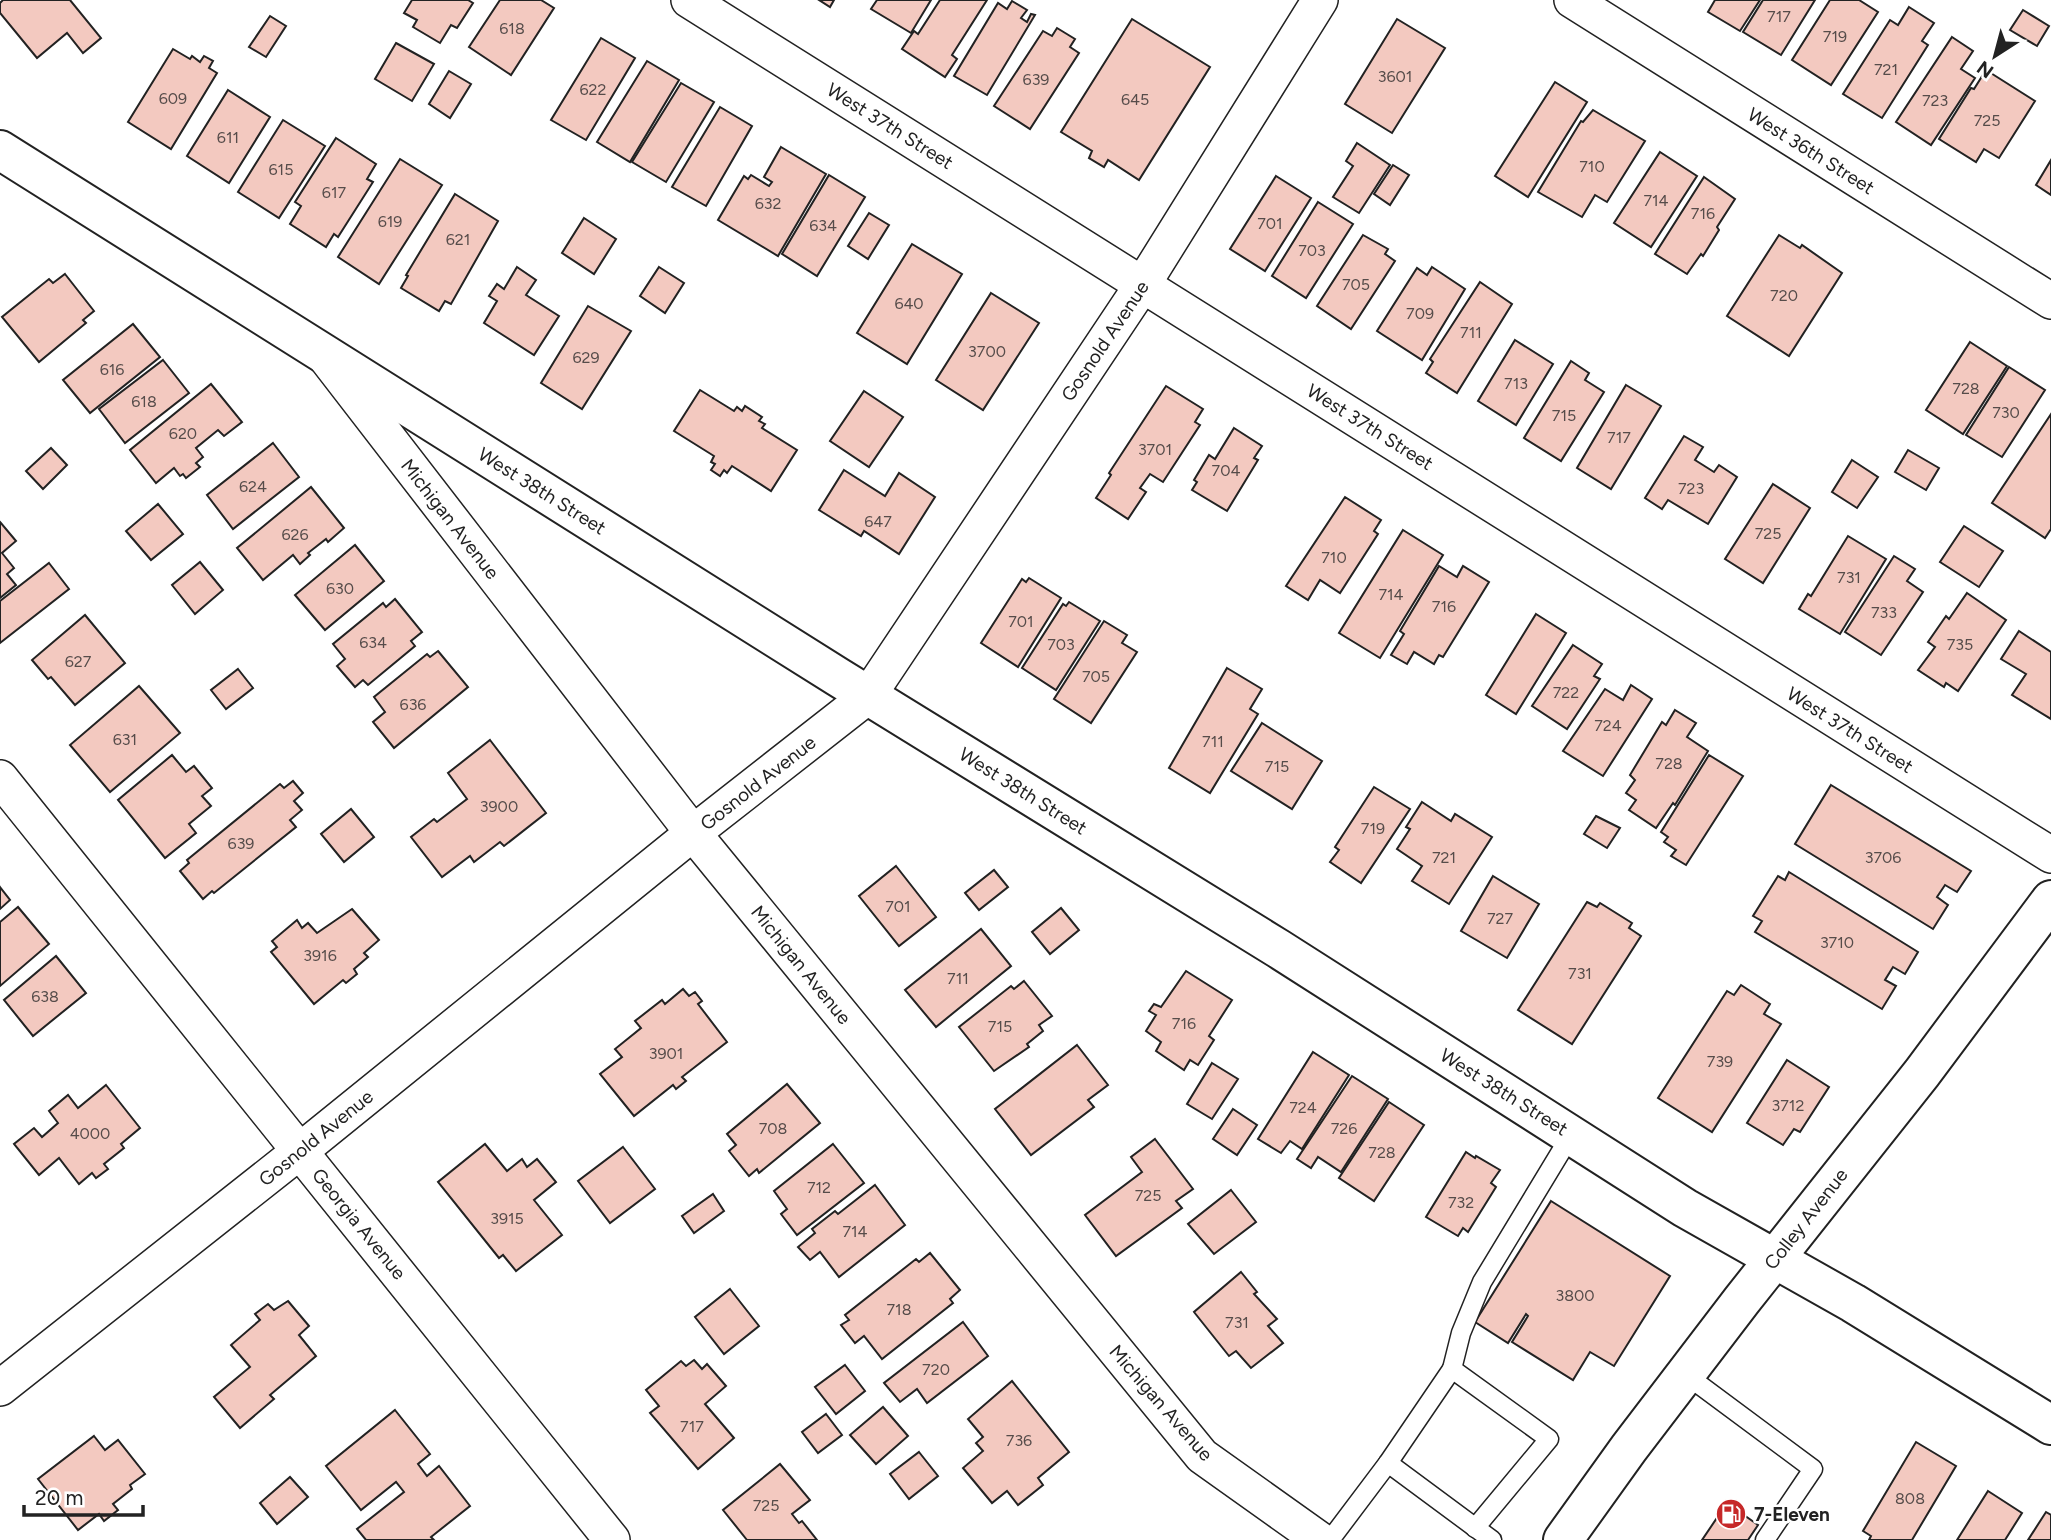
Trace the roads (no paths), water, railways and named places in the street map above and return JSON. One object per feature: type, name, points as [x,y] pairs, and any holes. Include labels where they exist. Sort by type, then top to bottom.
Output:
[{"type":"main road","name":"West 38th Street","points":[[0,150],[869,696],[1279,949],[1685,1208],[1853,1303],[2051,1425]]},
{"type":"main road","name":"Colley Avenue","points":[[1563,1540],[1685,1374],[1922,1073],[2051,900]]},
{"type":"street","name":"West 37th Street","points":[[689,0],[2051,855]]},
{"type":"street","name":"Gosnold Avenue","points":[[0,1388],[300,1151],[693,833],[869,696],[1143,284],[1320,0]]},
{"type":"street","name":"West 36th Street","points":[[1572,0],[2051,302]]},
{"type":"street","name":"Michigan Avenue","points":[[321,351],[693,833],[1202,1456],[1320,1540]]},
{"type":"street","name":"Georgia Avenue","points":[[0,778],[612,1540]]},
{"type":"lane","points":[[1330,1540],[1388,1463],[1452,1369],[1461,1333],[1482,1282],[1571,1135]]},
{"type":"lane","points":[[1452,1369],[1549,1439],[1475,1528]]},
{"type":"lane","points":[[1685,1374],[1813,1469],[1765,1540]]},
{"type":"lane","points":[[1388,1463],[1492,1540]]},
{"type":"place","name":"7-Eleven","points":[[1731,1514]]}]
